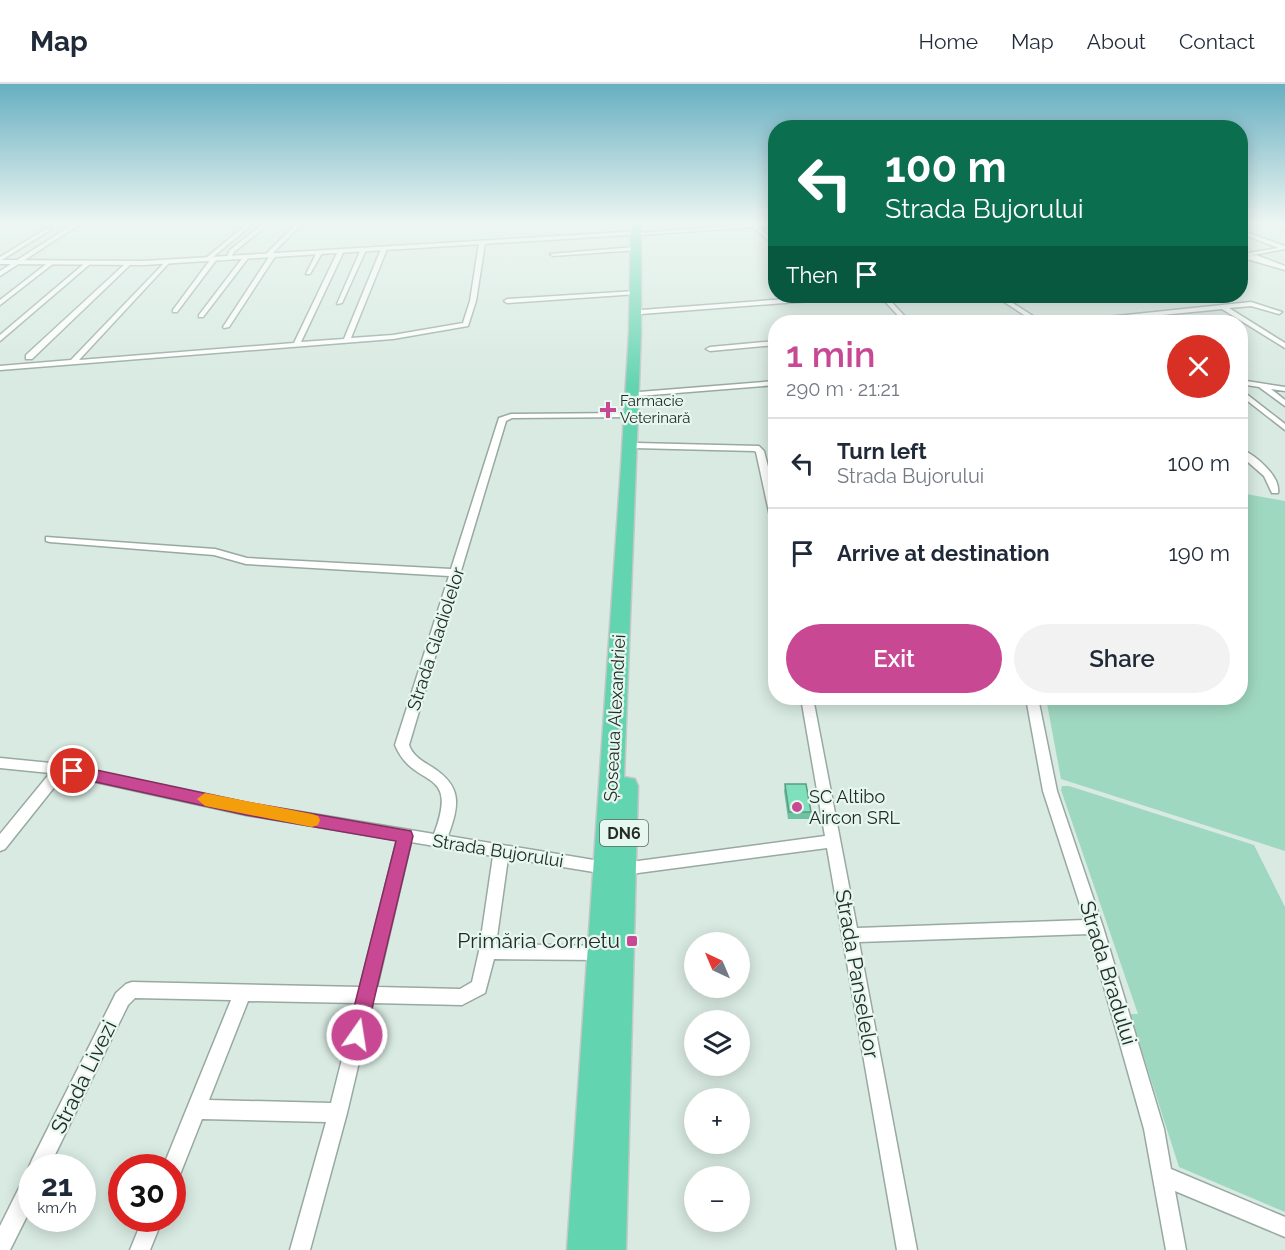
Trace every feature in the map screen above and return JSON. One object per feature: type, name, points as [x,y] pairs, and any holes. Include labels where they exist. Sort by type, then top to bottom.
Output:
[{"type":"highway","name":"Șoseaua Alexandriei","points":[[608,1250],[615,868],[635,277]]},
{"type":"highway","name":"Șoseaua Alexandriei","points":[[585,1250],[603,953],[615,868],[637,446],[641,312],[640,277]]},
{"type":"street","points":[[0,303],[33,277]]},
{"type":"street","points":[[0,339],[71,277]]},
{"type":"street","points":[[28,357],[114,277]]},
{"type":"street","points":[[73,362],[153,277]]},
{"type":"street","points":[[175,311],[198,277]]},
{"type":"street","points":[[201,316],[230,277]]},
{"type":"street","points":[[226,327],[257,277]]},
{"type":"street","points":[[297,344],[329,277]]},
{"type":"street","points":[[339,303],[351,277]]},
{"type":"street","points":[[347,340],[372,277]]},
{"type":"street","points":[[0,368],[393,337],[468,324],[476,277]]},
{"type":"street","points":[[507,302],[635,293]]},
{"type":"street","points":[[641,312],[768,302]]},
{"type":"street","points":[[889,303],[901,315]]},
{"type":"street","points":[[1009,303],[1028,315]]},
{"type":"street","points":[[1145,315],[1254,304],[1282,312],[1285,318]]},
{"type":"street","points":[[1223,307],[1236,315]]},
{"type":"street","points":[[1248,323],[1285,346]]},
{"type":"street","points":[[710,349],[768,345]]},
{"type":"street","points":[[1248,383],[1285,389]]},
{"type":"street","points":[[639,394],[768,384]]},
{"type":"street","points":[[1261,385],[1285,404]]},
{"type":"street","points":[[1248,398],[1285,428]]},
{"type":"street","name":"Strada Gladiolelor","points":[[439,841],[451,802],[447,788],[438,777],[411,762],[403,754],[402,745],[505,418],[629,415]]},
{"type":"street","points":[[637,446],[756,448],[760,451],[768,483]]},
{"type":"street","points":[[1248,458],[1269,478],[1275,486],[1275,491]]},
{"type":"street","points":[[50,539],[215,552],[246,561],[457,573]]},
{"type":"street","name":"Strada Panselelor","points":[[808,705],[907,1250]]},
{"type":"street","name":"Strada Bradului","points":[[1033,705],[1045,776],[1095,927],[1154,1129],[1176,1250]]},
{"type":"street","name":"Strada Bujorului","points":[[0,763],[61,769],[246,808],[501,852],[615,868],[833,841]]},
{"type":"street","points":[[0,845],[61,769]]},
{"type":"street","points":[[300,1250],[338,1113],[405,836]]},
{"type":"street","points":[[179,1154],[243,991],[366,996],[468,996],[479,987],[487,951],[501,852]]},
{"type":"street","points":[[849,935],[1095,927]]},
{"type":"street","points":[[487,951],[603,953]]},
{"type":"street","name":"Strada Livezi","points":[[45,1154],[122,999],[132,990],[243,991]]},
{"type":"street","points":[[198,1109],[338,1113]]},
{"type":"street","points":[[1163,1176],[1285,1227]]},
{"type":"street","points":[[0,1248],[18,1211]]},
{"type":"street","points":[[140,1250],[147,1232]]},
{"type":"green space","points":[[1248,494],[1285,501],[1285,851],[1061,779],[1047,705],[1248,705]]},
{"type":"green space","points":[[1062,786],[1069,786],[1254,845],[1285,907],[1285,1212],[1179,1167],[1130,1014],[1138,1014],[1061,790]]},
{"type":"building","name":"SC Altibo Aircon SRL","points":[[785,784],[806,784],[811,812],[789,812]]},
{"type":"slow traffic","points":[[205,799],[312,820]]},
{"type":"place","name":"Farmacie Veterinară","points":[[608,410]]},
{"type":"place","name":"SC Altibo Aircon SRL","points":[[797,807]]},
{"type":"place","name":"Primăria Cornetu","points":[[632,941]]},
{"type":"route","points":[[73,771],[246,808],[405,836],[357,1035]]}]
